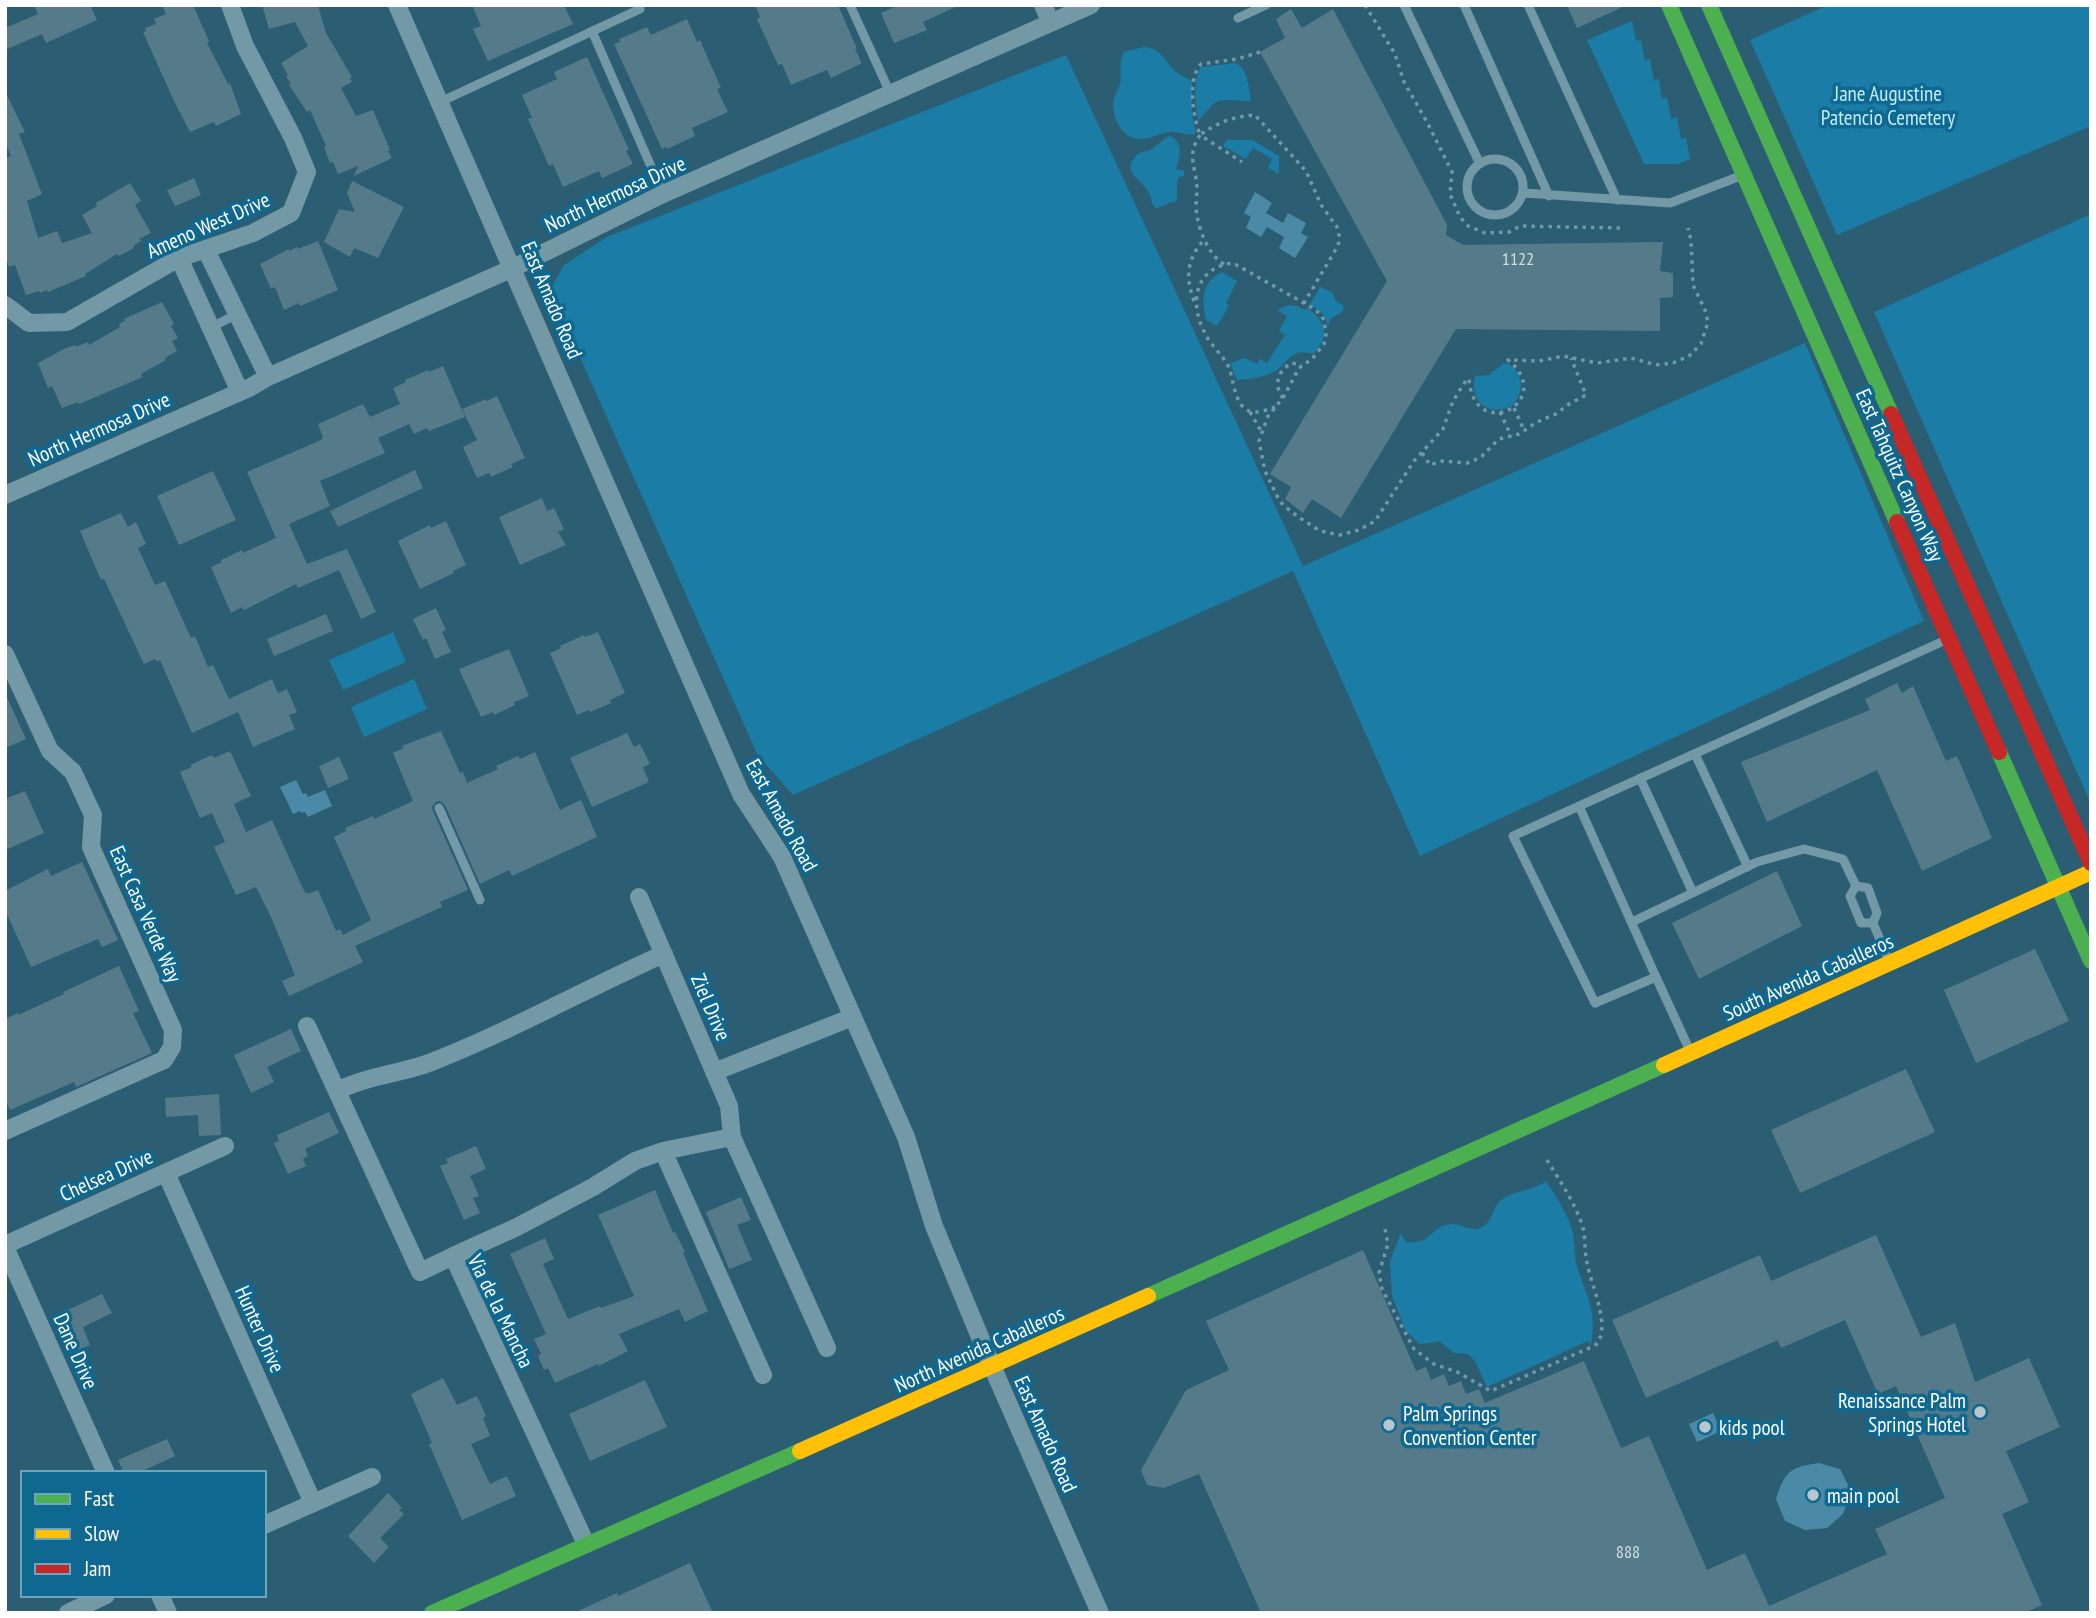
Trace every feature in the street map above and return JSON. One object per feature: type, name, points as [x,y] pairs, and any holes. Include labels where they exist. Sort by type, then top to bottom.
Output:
[{"type":"main road","name":"East Tahquitz Canyon Way","points":[[1669,5],[2091,961]]},
{"type":"main road","name":"East Tahquitz Canyon Way","points":[[1709,5],[2091,863]]},
{"type":"main road","name":"South Avenida Caballeros","points":[[1542,1121],[2091,872]]},
{"type":"main road","name":"North Avenida Caballeros","points":[[432,1613],[1542,1121]]},
{"type":"street","name":"Ameno West Drive","points":[[5,305],[29,323],[67,322],[179,258],[253,233],[291,213],[307,172],[293,138],[245,46],[230,5]]},
{"type":"street","name":"East Amado Road","points":[[397,5],[741,794],[782,857],[906,1137],[934,1226],[1100,1613]]},
{"type":"street","points":[[1043,5],[1051,23]]},
{"type":"street","name":"North Hermosa Drive","points":[[5,495],[513,268],[663,194],[1091,5]]},
{"type":"street","points":[[206,250],[268,377]]},
{"type":"street","points":[[179,258],[240,392]]},
{"type":"street","name":"East Casa Verde Way","points":[[5,654],[50,751],[73,772],[93,815],[91,847],[173,1030],[172,1047],[164,1060],[5,1131]]},
{"type":"street","name":"Ziel Drive","points":[[639,897],[729,1106],[732,1137],[827,1348]]},
{"type":"street","points":[[337,1091],[361,1080],[429,1063],[664,954]]},
{"type":"street","points":[[714,1072],[853,1017]]},
{"type":"street","name":"Via de la Mancha","points":[[307,1026],[420,1272],[453,1256],[586,1544]]},
{"type":"street","points":[[453,1256],[517,1227],[593,1187],[635,1161],[663,1151],[732,1137]]},
{"type":"street","name":"Chelsea Drive","points":[[5,1246],[225,1146]]},
{"type":"street","points":[[663,1151],[763,1375]]},
{"type":"street","name":"Hunter Drive","points":[[166,1173],[313,1503]]},
{"type":"street","name":"Dane Drive","points":[[5,1246],[105,1471]]},
{"type":"street","points":[[266,1524],[372,1477]]},
{"type":"street","points":[[68,1613],[102,1597]]},
{"type":"street","points":[[161,1597],[168,1613]]},
{"type":"lane","points":[[850,5],[891,95]]},
{"type":"lane","points":[[1238,18],[1266,5]]},
{"type":"lane","points":[[1403,5],[1480,164]]},
{"type":"lane","points":[[1464,5],[1549,196]]},
{"type":"lane","points":[[1528,5],[1617,200]]},
{"type":"lane","points":[[440,102],[640,9]]},
{"type":"lane","points":[[592,31],[663,194]]},
{"type":"lane","points":[[1498,160],[1514,168],[1519,175],[1523,193],[1513,208],[1505,213],[1488,214],[1473,205],[1468,196],[1468,178],[1480,164],[1498,160]]},
{"type":"lane","points":[[1523,193],[1670,203],[1744,174]]},
{"type":"lane","points":[[210,328],[237,314]]},
{"type":"lane","points":[[1657,977],[1595,1003],[1513,836],[1949,638]]},
{"type":"lane","points":[[1695,754],[1748,867]]},
{"type":"lane","points":[[1640,778],[1693,893]]},
{"type":"lane","points":[[1579,806],[1691,1053]]},
{"type":"lane","points":[[439,808],[480,900]]},
{"type":"lane","points":[[1632,922],[1748,867],[1804,849],[1843,859],[1856,886]]},
{"type":"lane","points":[[1856,886],[1868,888],[1877,913],[1873,923],[1890,963]]},
{"type":"lane","points":[[1856,886],[1850,896],[1861,923],[1873,923]]},
{"type":"path","points":[[1242,162],[1200,135],[1194,113],[1195,72],[1201,64],[1237,60],[1260,52]]},
{"type":"path","points":[[1224,264],[1215,257],[1197,217],[1193,146],[1208,128],[1229,119],[1255,115],[1306,171],[1321,205],[1337,227],[1339,242],[1304,303]]},
{"type":"path","points":[[1196,306],[1197,289],[1206,275],[1224,264],[1233,262],[1304,303],[1324,320],[1326,335],[1318,352],[1302,366],[1283,398],[1268,416],[1259,441],[1265,471],[1283,505],[1310,526],[1340,535],[1351,533],[1381,515],[1409,467],[1443,429],[1453,401],[1467,379],[1472,396],[1482,408],[1489,413],[1500,412],[1514,408],[1522,397],[1524,384],[1520,372],[1508,360],[1532,362],[1557,356],[1597,363],[1631,358],[1649,364],[1664,365],[1682,360],[1695,351],[1704,338],[1707,316],[1693,285],[1689,228]]},
{"type":"path","points":[[1205,239],[1192,254],[1189,267],[1190,292],[1206,337],[1227,363],[1240,403],[1250,412],[1261,432]]},
{"type":"path","points":[[1421,453],[1430,465],[1442,461],[1467,463],[1482,456],[1499,439],[1556,414],[1586,395],[1571,358]]},
{"type":"path","points":[[1283,398],[1277,383],[1282,371],[1292,363],[1302,366]]},
{"type":"path","points":[[1250,412],[1275,407]]},
{"type":"path","points":[[1514,408],[1524,430]]},
{"type":"path","points":[[1500,412],[1511,436]]},
{"type":"path","points":[[1385,1229],[1388,1244],[1379,1273],[1382,1289],[1414,1349],[1434,1364],[1457,1372],[1491,1391],[1594,1346],[1601,1336],[1601,1316],[1587,1266],[1585,1236],[1573,1202],[1545,1157]]},
{"type":"green space","name":"Jane Augustine Patencio Cemetery","points":[[1828,5],[2091,5],[2091,126],[1837,235],[1750,40]]},
{"type":"green space","points":[[1632,21],[1636,41],[1641,40],[1645,61],[1650,59],[1654,81],[1659,79],[1662,99],[1667,97],[1671,119],[1677,117],[1681,139],[1686,137],[1690,159],[1678,164],[1644,164],[1587,40]]},
{"type":"green space","points":[[1143,47],[1157,51],[1183,77],[1192,80],[1192,115],[1196,134],[1169,132],[1135,139],[1119,127],[1113,106],[1120,84],[1122,56],[1124,52]]},
{"type":"green space","points":[[1066,55],[1303,566],[1805,343],[1924,621],[1420,856],[1293,571],[793,795],[758,756],[550,290],[564,265],[607,237]]},
{"type":"green space","points":[[1236,63],[1249,85],[1251,101],[1222,100],[1214,103],[1198,121],[1195,94],[1200,67]]},
{"type":"green space","points":[[1170,136],[1179,147],[1176,169],[1184,171],[1184,176],[1179,177],[1177,183],[1177,199],[1155,208],[1148,190],[1131,170],[1132,161],[1138,154],[1152,149]]},
{"type":"green space","points":[[1227,140],[1252,140],[1279,156],[1279,174],[1268,168],[1272,159],[1253,148],[1246,159],[1223,146]]},
{"type":"green space","points":[[2091,214],[2091,804],[1874,312]]},
{"type":"green space","points":[[1222,272],[1237,281],[1226,303],[1229,306],[1217,326],[1206,320],[1204,298],[1210,281]]},
{"type":"green space","points":[[1320,287],[1332,292],[1336,301],[1344,306],[1342,312],[1330,319],[1328,326],[1323,314],[1310,304]]},
{"type":"green space","points":[[1288,305],[1305,310],[1308,308],[1319,319],[1324,335],[1319,347],[1313,354],[1300,352],[1291,356],[1275,371],[1266,375],[1237,380],[1230,363],[1245,358],[1257,364],[1260,359],[1267,363],[1285,335],[1279,331],[1287,316],[1277,310]]},
{"type":"green space","points":[[1507,363],[1519,377],[1519,394],[1512,406],[1496,410],[1489,408],[1478,400],[1474,385],[1475,376],[1489,375]]},
{"type":"green space","points":[[393,632],[406,662],[343,690],[329,660]]},
{"type":"green space","points":[[414,679],[427,709],[364,737],[351,707]]},
{"type":"green space","points":[[1546,1181],[1562,1206],[1571,1227],[1576,1262],[1592,1313],[1591,1345],[1588,1341],[1487,1387],[1475,1361],[1468,1354],[1454,1353],[1439,1341],[1419,1344],[1406,1331],[1392,1296],[1390,1261],[1402,1230],[1401,1234],[1406,1242],[1414,1242],[1421,1241],[1439,1228],[1450,1224],[1478,1229],[1488,1221],[1501,1200]]},
{"type":"shaded area","points":[[1255,192],[1272,203],[1266,213],[1283,223],[1288,213],[1306,223],[1301,233],[1308,237],[1295,258],[1279,248],[1284,237],[1267,227],[1261,237],[1246,228],[1251,217],[1244,213]]},
{"type":"shaded area","points":[[296,780],[303,794],[306,793],[308,797],[325,790],[332,806],[308,817],[305,812],[300,811],[293,814],[280,787]]},
{"type":"shaded area","name":"kids pool","points":[[1713,1413],[1721,1431],[1697,1442],[1689,1424]]},
{"type":"shaded area","name":"main pool","points":[[1819,1463],[1840,1469],[1851,1491],[1843,1514],[1827,1528],[1805,1530],[1785,1521],[1776,1499],[1782,1482],[1790,1472],[1801,1466]]},
{"type":"building","points":[[34,5],[90,5],[97,20],[46,43],[42,34],[5,50],[5,28],[38,14]]},
{"type":"building","points":[[162,5],[193,5],[209,41],[207,43],[228,84],[230,83],[241,114],[216,126],[214,122],[190,132],[143,32],[146,31],[145,28],[156,24],[154,19],[166,14]]},
{"type":"building","points":[[262,5],[318,5],[326,33],[352,77],[352,82],[341,88],[356,116],[373,110],[392,158],[354,176],[358,166],[338,174],[333,162],[330,163],[324,147],[326,146],[310,110],[307,112],[289,85],[288,75],[281,63],[308,46],[295,22],[269,29]]},
{"type":"building","points":[[472,5],[564,5],[573,24],[488,61],[473,29],[481,26]]},
{"type":"building","points":[[755,5],[838,5],[857,49],[860,64],[831,78],[827,70],[791,85],[782,64],[778,65],[757,19],[760,17]]},
{"type":"building","points":[[899,5],[960,5],[923,22],[927,30],[894,43],[881,13]]},
{"type":"building","points":[[1567,5],[1627,5],[1577,28]]},
{"type":"building","points":[[1291,9],[1302,28],[1333,9],[1447,225],[1446,235],[1463,245],[1663,242],[1660,271],[1673,273],[1673,297],[1660,298],[1660,331],[1456,329],[1341,518],[1312,499],[1303,513],[1285,499],[1291,487],[1270,474],[1387,281],[1260,52],[1285,38],[1276,19]]},
{"type":"building","points":[[687,19],[697,42],[700,40],[721,88],[717,89],[728,112],[692,128],[695,136],[662,149],[614,44],[620,42],[619,39],[647,27],[651,35]]},
{"type":"building","points":[[587,57],[633,164],[602,178],[599,171],[563,187],[553,164],[549,166],[528,119],[532,118],[522,95],[557,79],[554,72]]},
{"type":"building","points":[[5,91],[25,132],[19,134],[42,194],[27,201],[38,238],[57,231],[62,243],[92,233],[82,215],[97,206],[96,203],[130,183],[141,201],[135,205],[151,233],[139,239],[141,241],[133,246],[134,248],[119,256],[117,254],[85,274],[86,276],[48,292],[39,291],[26,295],[15,265],[9,267],[5,256],[5,158],[11,156],[5,142]]},
{"type":"building","points":[[194,178],[201,195],[175,206],[167,190]]},
{"type":"building","points":[[352,181],[404,207],[378,258],[354,248],[350,257],[324,242],[339,209],[355,212],[347,193]]},
{"type":"building","points":[[318,241],[338,290],[284,310],[275,287],[271,289],[260,264],[289,249],[298,249]]},
{"type":"building","points":[[162,302],[174,324],[171,326],[178,338],[172,341],[177,351],[141,374],[143,377],[79,404],[78,402],[62,408],[52,386],[48,388],[38,363],[66,348],[88,342],[89,345],[120,327],[119,324],[125,321],[124,319]]},
{"type":"building","points":[[443,366],[465,417],[414,434],[409,424],[378,438],[385,453],[320,481],[330,506],[289,524],[307,564],[347,549],[376,612],[361,619],[339,570],[298,588],[296,584],[244,610],[242,607],[231,613],[211,567],[242,550],[243,553],[276,538],[247,472],[321,440],[323,437],[318,424],[363,404],[370,417],[400,404],[393,388],[406,382],[405,380]]},
{"type":"building","points":[[497,396],[525,458],[491,477],[489,473],[477,478],[463,447],[477,440],[462,409]]},
{"type":"building","points":[[415,470],[423,488],[338,527],[330,511]]},
{"type":"building","points":[[213,471],[236,520],[179,545],[157,496]]},
{"type":"building","points":[[542,498],[547,511],[554,508],[564,529],[558,532],[566,545],[520,565],[499,517]]},
{"type":"building","points":[[121,513],[128,527],[136,522],[146,544],[138,548],[155,585],[165,581],[191,638],[195,636],[208,667],[213,665],[229,699],[272,679],[278,693],[287,689],[297,712],[289,715],[295,729],[253,747],[238,712],[192,733],[160,660],[157,662],[155,659],[144,664],[104,579],[101,580],[80,531]]},
{"type":"building","points":[[446,521],[466,565],[420,589],[398,541],[430,525],[431,528]]},
{"type":"building","points":[[436,608],[446,630],[442,632],[451,652],[435,659],[426,638],[423,640],[413,619]]},
{"type":"building","points":[[326,614],[333,631],[274,656],[267,639]]},
{"type":"building","points":[[598,632],[625,693],[610,700],[611,703],[577,715],[550,653],[584,635],[585,637]]},
{"type":"building","points":[[509,649],[529,696],[494,715],[493,712],[481,717],[459,669]]},
{"type":"building","points":[[1897,683],[1902,693],[1913,686],[1946,761],[1957,756],[1992,838],[1922,871],[1877,770],[1767,822],[1741,762],[1870,710],[1865,699]]},
{"type":"building","points":[[5,693],[26,739],[5,748]]},
{"type":"building","points":[[441,731],[467,783],[498,769],[496,766],[535,752],[560,810],[581,800],[597,837],[512,876],[509,870],[480,884],[445,805],[440,801],[436,802],[432,807],[433,811],[468,890],[440,902],[442,907],[355,946],[363,962],[289,996],[282,981],[295,975],[271,917],[256,887],[236,895],[214,847],[225,842],[212,813],[200,818],[180,772],[212,755],[214,758],[230,751],[251,796],[234,804],[246,832],[272,820],[305,893],[318,890],[336,931],[340,929],[343,935],[371,920],[334,837],[346,831],[345,828],[373,816],[374,819],[413,801],[393,753],[404,748],[402,746]]},
{"type":"building","points":[[627,733],[634,747],[640,744],[650,764],[643,767],[649,782],[592,807],[570,758]]},
{"type":"building","points":[[339,757],[349,779],[328,788],[319,766]]},
{"type":"building","points":[[25,791],[44,833],[5,850],[5,799]]},
{"type":"building","points":[[82,862],[118,940],[102,947],[98,939],[31,967],[5,910],[5,891],[48,869],[51,876]]},
{"type":"building","points":[[1777,871],[1802,926],[1699,979],[1672,923]]},
{"type":"building","points":[[2035,949],[2069,1021],[1976,1063],[1944,990]]},
{"type":"building","points":[[119,966],[139,1011],[133,1013],[152,1053],[76,1087],[74,1082],[10,1110],[5,1099],[5,1019],[64,994],[63,992]]},
{"type":"building","points":[[291,1029],[301,1051],[267,1067],[274,1082],[251,1093],[234,1055]]},
{"type":"building","points":[[1906,1069],[1935,1132],[1800,1193],[1771,1130]]},
{"type":"building","points":[[219,1094],[221,1135],[199,1136],[198,1115],[166,1117],[165,1098]]},
{"type":"building","points":[[329,1112],[339,1133],[305,1149],[308,1156],[303,1159],[306,1166],[288,1174],[274,1143],[279,1141],[277,1135]]},
{"type":"building","points":[[476,1146],[486,1169],[470,1176],[479,1196],[473,1198],[480,1213],[464,1220],[440,1166],[448,1163],[446,1159]]},
{"type":"building","points":[[655,1190],[673,1233],[675,1232],[685,1252],[683,1253],[708,1311],[685,1322],[679,1309],[619,1334],[628,1351],[555,1383],[548,1368],[544,1370],[534,1339],[546,1334],[510,1254],[545,1238],[554,1259],[543,1264],[568,1319],[634,1296],[598,1215]]},
{"type":"building","points":[[741,1197],[751,1220],[737,1225],[752,1260],[729,1269],[706,1212]]},
{"type":"building","points":[[1876,1235],[1921,1337],[1955,1323],[1975,1382],[2029,1358],[2060,1427],[2006,1451],[2029,1502],[2002,1514],[2042,1605],[2024,1613],[1261,1613],[1199,1474],[1164,1488],[1147,1485],[1141,1470],[1186,1390],[1229,1370],[1206,1321],[1363,1250],[1416,1371],[1426,1367],[1431,1380],[1444,1374],[1449,1386],[1461,1381],[1466,1394],[1479,1389],[1485,1403],[1584,1361],[1621,1448],[1649,1436],[1707,1570],[1745,1553],[1769,1606],[1887,1554],[1875,1529],[1945,1498],[1896,1386],[1878,1394],[1845,1320],[1781,1348],[1778,1340],[1646,1398],[1612,1320],[1760,1255],[1771,1281]]},
{"type":"building","points":[[102,1294],[112,1313],[83,1327],[90,1345],[70,1354],[53,1317]]},
{"type":"building","points":[[443,1378],[457,1405],[477,1396],[486,1416],[483,1418],[490,1436],[471,1444],[490,1484],[507,1476],[516,1496],[462,1520],[411,1394]]},
{"type":"building","points":[[645,1380],[667,1427],[590,1461],[569,1414]]},
{"type":"building","points":[[167,1439],[175,1456],[142,1471],[123,1471],[118,1460]]},
{"type":"building","points":[[388,1493],[404,1514],[380,1538],[389,1547],[374,1563],[348,1536]]},
{"type":"building","points":[[690,1563],[713,1613],[574,1613],[617,1593],[618,1596]]},
{"type":"traffic: fast","points":[[1669,5],[1897,522]]},
{"type":"traffic: fast","points":[[1709,5],[1891,414]]},
{"type":"traffic: fast","points":[[1999,752],[2091,961]]},
{"type":"traffic: fast","points":[[1148,1296],[1664,1065]]},
{"type":"traffic: fast","points":[[432,1613],[800,1451]]},
{"type":"traffic: slow","points":[[1664,1065],[2091,872]]},
{"type":"traffic: slow","points":[[800,1451],[1148,1296]]},
{"type":"traffic: jam","points":[[1891,414],[2091,863]]},
{"type":"traffic: jam","points":[[1897,522],[1999,752]]},
{"type":"place","name":"Renaissance Palm Springs Hotel","points":[[1980,1412]]},
{"type":"place","name":"Palm Springs Convention Center","points":[[1389,1425]]},
{"type":"place","name":"kids pool","points":[[1705,1427]]},
{"type":"place","name":"main pool","points":[[1813,1495]]}]
